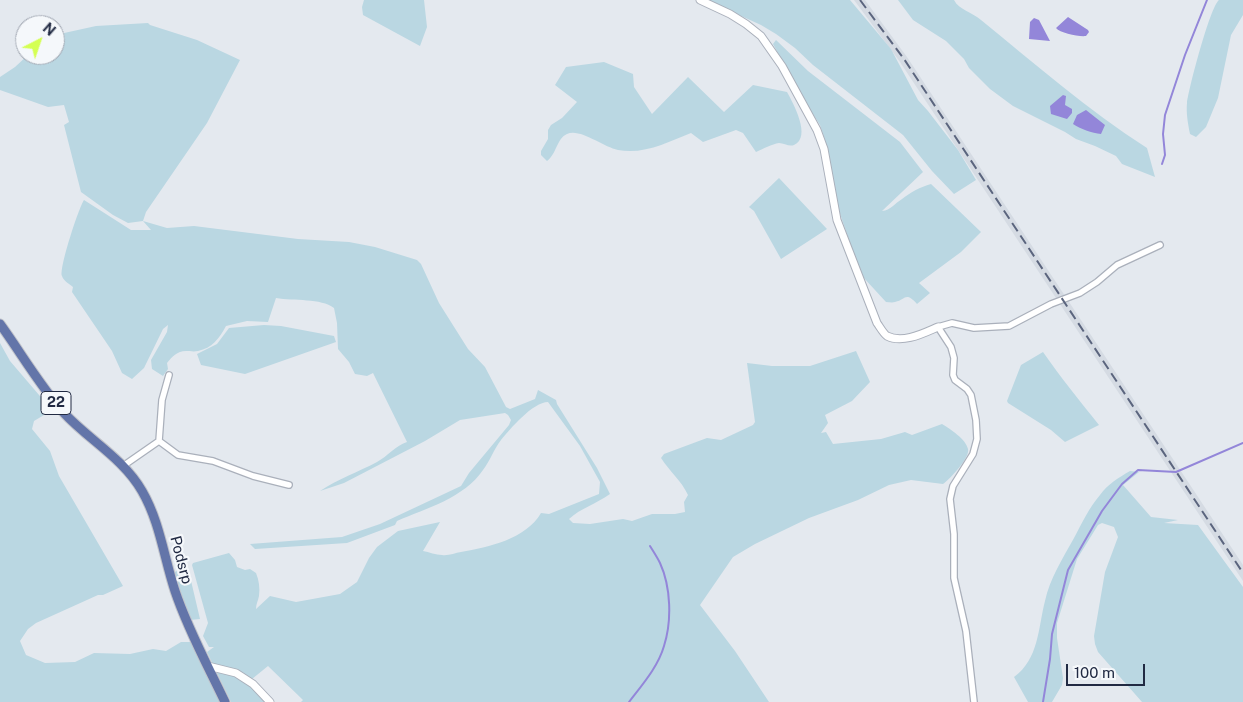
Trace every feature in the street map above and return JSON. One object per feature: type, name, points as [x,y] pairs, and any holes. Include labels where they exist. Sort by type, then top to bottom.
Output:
[{"type":"main road","name":"Podsrp","points":[[0,324],[58,406],[75,424],[123,466],[141,489],[156,523],[175,592],[208,666]]},
{"type":"main road","name":"22","points":[[208,666],[225,702]]},
{"type":"street","points":[[700,0],[730,14],[761,36],[782,66],[822,142],[837,220],[877,323],[887,336],[910,338],[952,323],[974,328],[1009,326],[1050,304],[1080,294],[1116,265],[1160,245]]},
{"type":"street","points":[[938,327],[951,347],[954,358],[953,375],[971,395],[976,420],[977,439],[973,454],[953,486],[950,499],[954,534],[954,578],[966,630],[974,702]]},
{"type":"street","points":[[159,441],[162,400],[169,375]]},
{"type":"street","points":[[123,466],[159,441]]},
{"type":"street","points":[[159,441],[178,455],[213,462],[253,476],[289,485]]},
{"type":"street","points":[[208,666],[236,672],[252,684],[270,702]]},
{"type":"shaded area","points":[[364,0],[424,0],[427,27],[420,46],[363,15],[362,7]]},
{"type":"shaded area","points":[[706,0],[850,0],[891,49],[918,100],[958,150],[976,180],[954,194],[932,171],[903,135],[813,65],[795,48],[761,25]]},
{"type":"shaded area","points":[[854,0],[865,0],[907,57],[1243,565],[1243,581],[900,62]]},
{"type":"shaded area","points":[[898,0],[954,0],[959,6],[981,20],[1083,102],[1147,148],[1155,177],[1122,164],[1116,156],[1076,139],[1013,106],[990,89],[946,41],[913,20]]},
{"type":"shaded area","points":[[1219,0],[1243,0],[1243,15],[1231,35],[1218,98],[1206,127],[1196,137],[1190,134],[1187,103],[1205,32]]},
{"type":"shaded area","points":[[1068,17],[1088,30],[1089,32],[1086,36],[1061,32],[1056,28]]},
{"type":"shaded area","points":[[1034,18],[1039,20],[1050,41],[1029,39],[1030,22]]},
{"type":"shaded area","points":[[148,23],[197,40],[240,60],[207,123],[146,212],[143,221],[128,223],[113,215],[81,192],[64,125],[69,122],[64,105],[48,107],[0,90],[0,77],[17,65],[65,65],[65,33],[96,26]]},
{"type":"shaded area","points":[[776,40],[808,71],[900,142],[923,172],[882,211],[890,208],[905,196],[931,184],[981,232],[961,252],[919,283],[930,293],[917,304],[908,297],[899,301],[886,302],[863,277],[837,205],[825,140],[820,125],[797,89],[773,44]]},
{"type":"shaded area","points":[[604,62],[633,74],[634,87],[652,114],[688,77],[724,112],[753,85],[787,92],[800,120],[801,135],[799,141],[794,145],[781,143],[770,145],[756,152],[743,133],[736,130],[703,142],[691,133],[656,147],[628,151],[618,150],[585,136],[572,133],[567,134],[561,139],[553,155],[547,161],[541,155],[541,151],[548,139],[548,130],[551,125],[562,118],[577,102],[555,85],[566,67]]},
{"type":"shaded area","points":[[1063,95],[1066,96],[1065,105],[1072,109],[1072,113],[1067,119],[1051,114],[1050,106]]},
{"type":"shaded area","points":[[1086,110],[1105,125],[1101,134],[1079,128],[1073,124],[1077,115]]},
{"type":"shaded area","points":[[779,178],[827,229],[781,259],[754,211],[749,207]]},
{"type":"shaded area","points":[[84,200],[131,230],[151,230],[143,221],[167,228],[194,226],[298,239],[349,242],[375,247],[417,260],[421,264],[439,303],[468,349],[485,367],[506,407],[510,409],[535,399],[538,390],[556,400],[597,468],[610,494],[574,515],[569,519],[573,523],[590,524],[623,519],[632,521],[652,514],[685,512],[684,502],[688,495],[661,458],[664,454],[707,438],[721,440],[753,425],[755,422],[747,363],[772,366],[810,366],[856,351],[870,382],[852,401],[825,415],[828,423],[821,433],[826,432],[833,444],[881,439],[905,432],[912,435],[942,424],[967,445],[968,453],[959,468],[943,484],[911,480],[889,485],[858,500],[809,518],[755,544],[733,557],[700,605],[735,651],[769,702],[301,702],[303,700],[268,666],[252,679],[274,702],[231,702],[207,652],[214,647],[209,647],[203,636],[208,623],[193,563],[229,553],[235,560],[237,567],[245,570],[250,569],[256,573],[259,581],[259,596],[256,609],[270,596],[296,602],[340,594],[357,582],[377,547],[398,531],[440,522],[423,551],[437,555],[447,555],[483,547],[516,535],[534,522],[541,513],[549,514],[599,494],[600,482],[580,446],[548,402],[542,403],[529,411],[510,429],[475,480],[466,488],[444,501],[397,521],[395,525],[347,543],[255,549],[250,544],[342,537],[380,524],[461,486],[511,420],[505,413],[460,420],[425,441],[344,483],[320,491],[377,462],[407,442],[373,373],[367,376],[355,374],[349,362],[338,349],[337,323],[334,308],[315,301],[276,298],[268,322],[247,321],[226,326],[218,339],[207,348],[196,351],[183,351],[175,355],[167,363],[168,369],[163,376],[152,369],[151,360],[167,332],[168,325],[163,329],[144,368],[132,379],[122,373],[112,351],[72,292],[73,287],[62,276],[62,271],[70,238]]},
{"type":"shaded area","points":[[264,325],[281,326],[334,336],[336,342],[245,374],[201,365],[197,354],[217,344],[229,328]]},
{"type":"shaded area","points":[[0,343],[10,361],[51,409],[34,421],[32,429],[50,451],[59,476],[123,586],[103,595],[98,595],[36,623],[28,629],[20,641],[26,655],[45,663],[75,662],[94,653],[130,654],[153,649],[166,651],[181,642],[191,642],[220,702],[0,702]]},
{"type":"shaded area","points":[[1043,352],[1099,425],[1065,442],[1051,430],[1007,401],[1021,365]]},
{"type":"shaded area","points":[[1130,471],[1139,472],[1123,485],[1151,517],[1178,520],[1164,523],[1198,525],[1243,587],[1243,702],[1142,702],[1098,652],[1094,636],[1105,572],[1118,537],[1114,527],[1102,523],[1098,525],[1077,559],[1057,623],[1057,638],[1063,678],[1062,685],[1052,702],[1028,702],[1014,677],[1022,670],[1033,652],[1050,584],[1086,516],[1106,488]]},
{"type":"shaded area","points":[[188,568],[200,619],[190,620],[174,572]]},
{"type":"waterway","points":[[1162,164],[1165,155],[1163,134],[1165,115],[1185,55],[1207,0]]},
{"type":"waterway","points":[[1043,702],[1052,634],[1068,570],[1102,511],[1122,484],[1138,470],[1176,472],[1243,443]]},
{"type":"waterway","points":[[629,702],[658,661],[667,636],[669,615],[668,593],[664,572],[650,546]]},
{"type":"railway","points":[[860,0],[904,59],[1243,573]]}]
